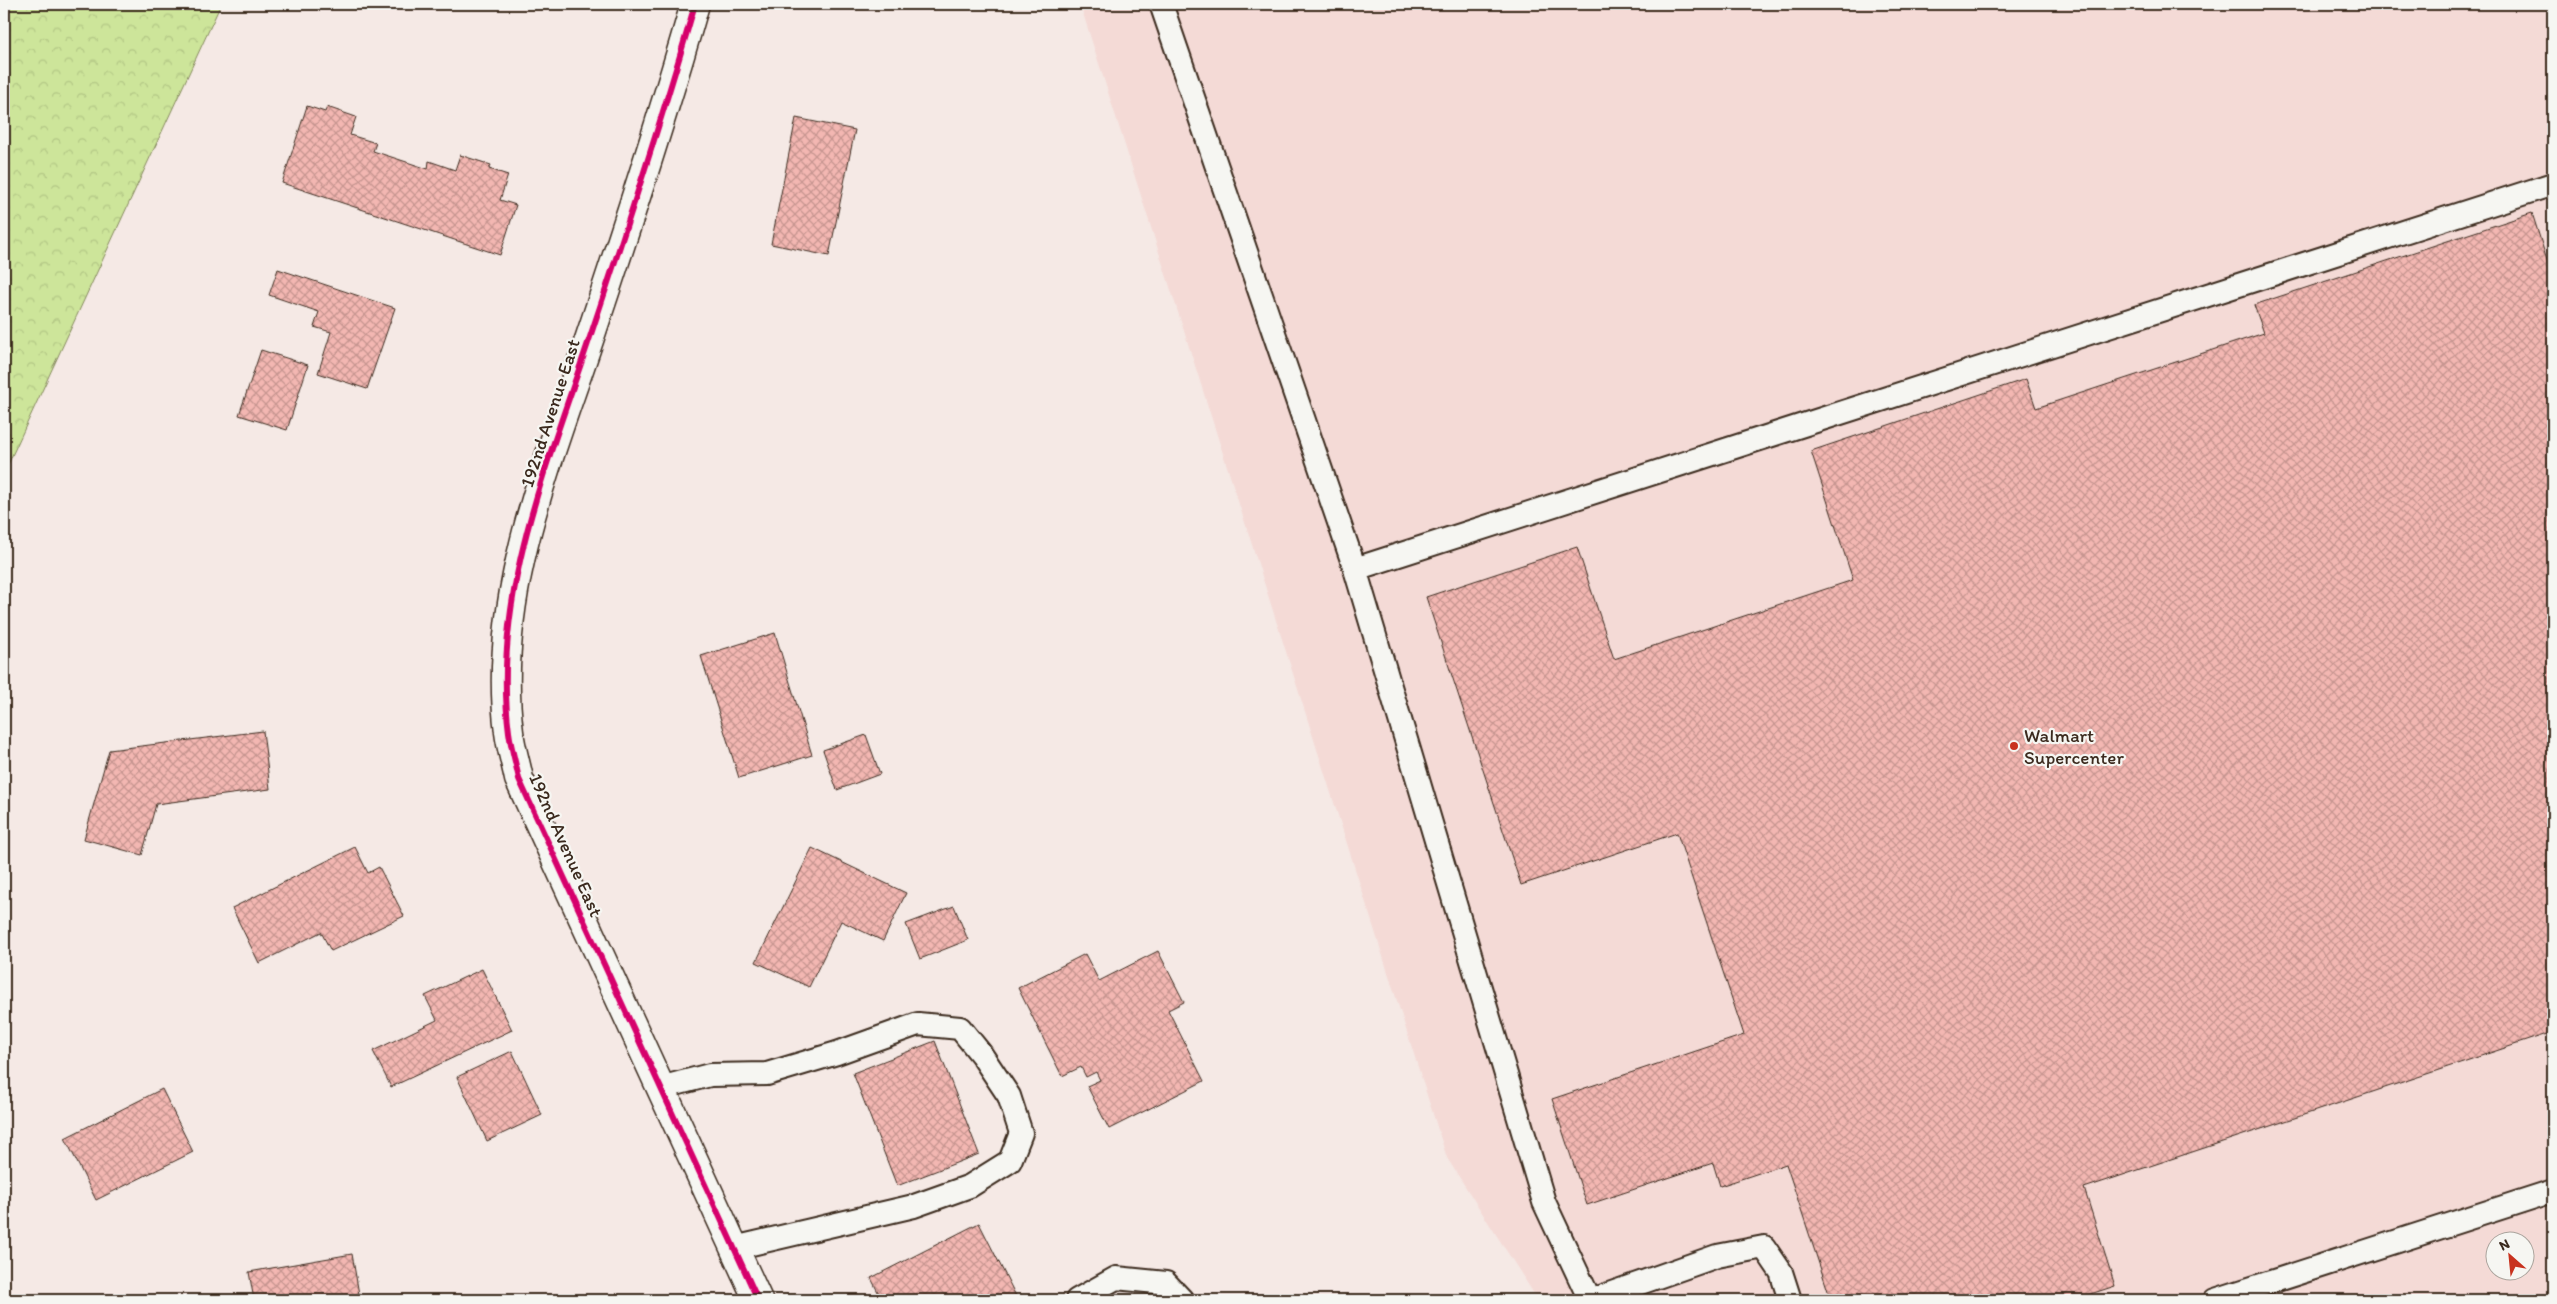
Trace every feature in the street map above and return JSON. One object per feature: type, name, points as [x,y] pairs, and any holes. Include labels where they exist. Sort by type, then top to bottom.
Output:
[{"type":"street","name":"192nd Avenue East","points":[[695,4],[662,117],[539,492],[515,578],[506,692],[509,732],[519,779],[758,1300]]},
{"type":"lane","points":[[1161,4],[1355,569],[1544,1202],[1591,1300],[1717,1256],[1764,1247],[1781,1272],[1790,1300]]},
{"type":"lane","points":[[1355,569],[2553,184]]},
{"type":"lane","points":[[660,1088],[710,1075],[766,1074],[837,1053],[918,1024],[960,1028],[981,1054],[1009,1096],[1021,1133],[1010,1161],[970,1186],[914,1206],[734,1248]]},
{"type":"lane","points":[[2215,1300],[2553,1191]]},
{"type":"lane","points":[[1077,1300],[1116,1278],[1166,1283],[1182,1300]]},
{"type":"shaded area","points":[[1080,4],[2553,4],[2553,1300],[1538,1300],[1447,1158]]},
{"type":"green space","points":[[4,4],[221,4],[4,473]]},
{"type":"building","points":[[307,106],[325,112],[327,107],[356,117],[350,135],[376,143],[373,151],[428,169],[429,161],[455,170],[460,155],[491,165],[489,169],[508,175],[500,200],[516,205],[500,255],[282,183]]},
{"type":"building","points":[[796,118],[855,130],[829,256],[771,244]]},
{"type":"building","name":"Walmart Supercenter","points":[[2532,213],[2551,273],[2553,272],[2553,1032],[2084,1188],[2115,1286],[2072,1300],[1831,1300],[1786,1164],[1720,1186],[1713,1163],[1587,1205],[1552,1099],[1744,1035],[1677,833],[1521,885],[1426,597],[1577,547],[1614,659],[1853,580],[1811,451],[2026,379],[2036,408],[2264,333],[2254,305]]},
{"type":"building","points":[[278,269],[395,308],[367,389],[318,373],[331,332],[314,327],[319,312],[269,295]]},
{"type":"building","points":[[261,350],[308,365],[287,430],[239,415]]},
{"type":"building","points":[[775,633],[812,755],[739,778],[701,656]]},
{"type":"building","points":[[263,731],[270,789],[156,804],[142,855],[84,839],[109,750]]},
{"type":"building","points":[[866,735],[880,774],[837,790],[823,750]]},
{"type":"building","points":[[355,847],[368,873],[379,867],[404,916],[331,951],[321,932],[259,963],[232,908]]},
{"type":"building","points":[[812,848],[906,893],[883,941],[841,921],[809,987],[756,962]]},
{"type":"building","points":[[954,906],[968,940],[920,959],[906,924]]},
{"type":"building","points":[[1158,951],[1184,1002],[1168,1010],[1204,1081],[1109,1129],[1087,1086],[1100,1080],[1096,1072],[1086,1077],[1081,1067],[1062,1076],[1018,988],[1085,954],[1099,981]]},
{"type":"building","points":[[482,969],[512,1030],[391,1087],[373,1051],[437,1020],[425,996]]},
{"type":"building","points":[[935,1041],[979,1154],[897,1186],[853,1073]]},
{"type":"building","points":[[512,1051],[542,1115],[487,1141],[457,1077]]},
{"type":"building","points":[[162,1089],[193,1152],[96,1200],[65,1138]]},
{"type":"building","points":[[979,1223],[1017,1298],[1014,1300],[882,1300],[871,1278]]},
{"type":"building","points":[[352,1254],[360,1300],[254,1300],[249,1272]]},
{"type":"cycle path","points":[[695,4],[646,166],[543,475],[528,526],[509,628],[506,680],[509,732],[519,779],[758,1300]]},
{"type":"place","name":"Walmart Supercenter","points":[[2014,746]]}]
